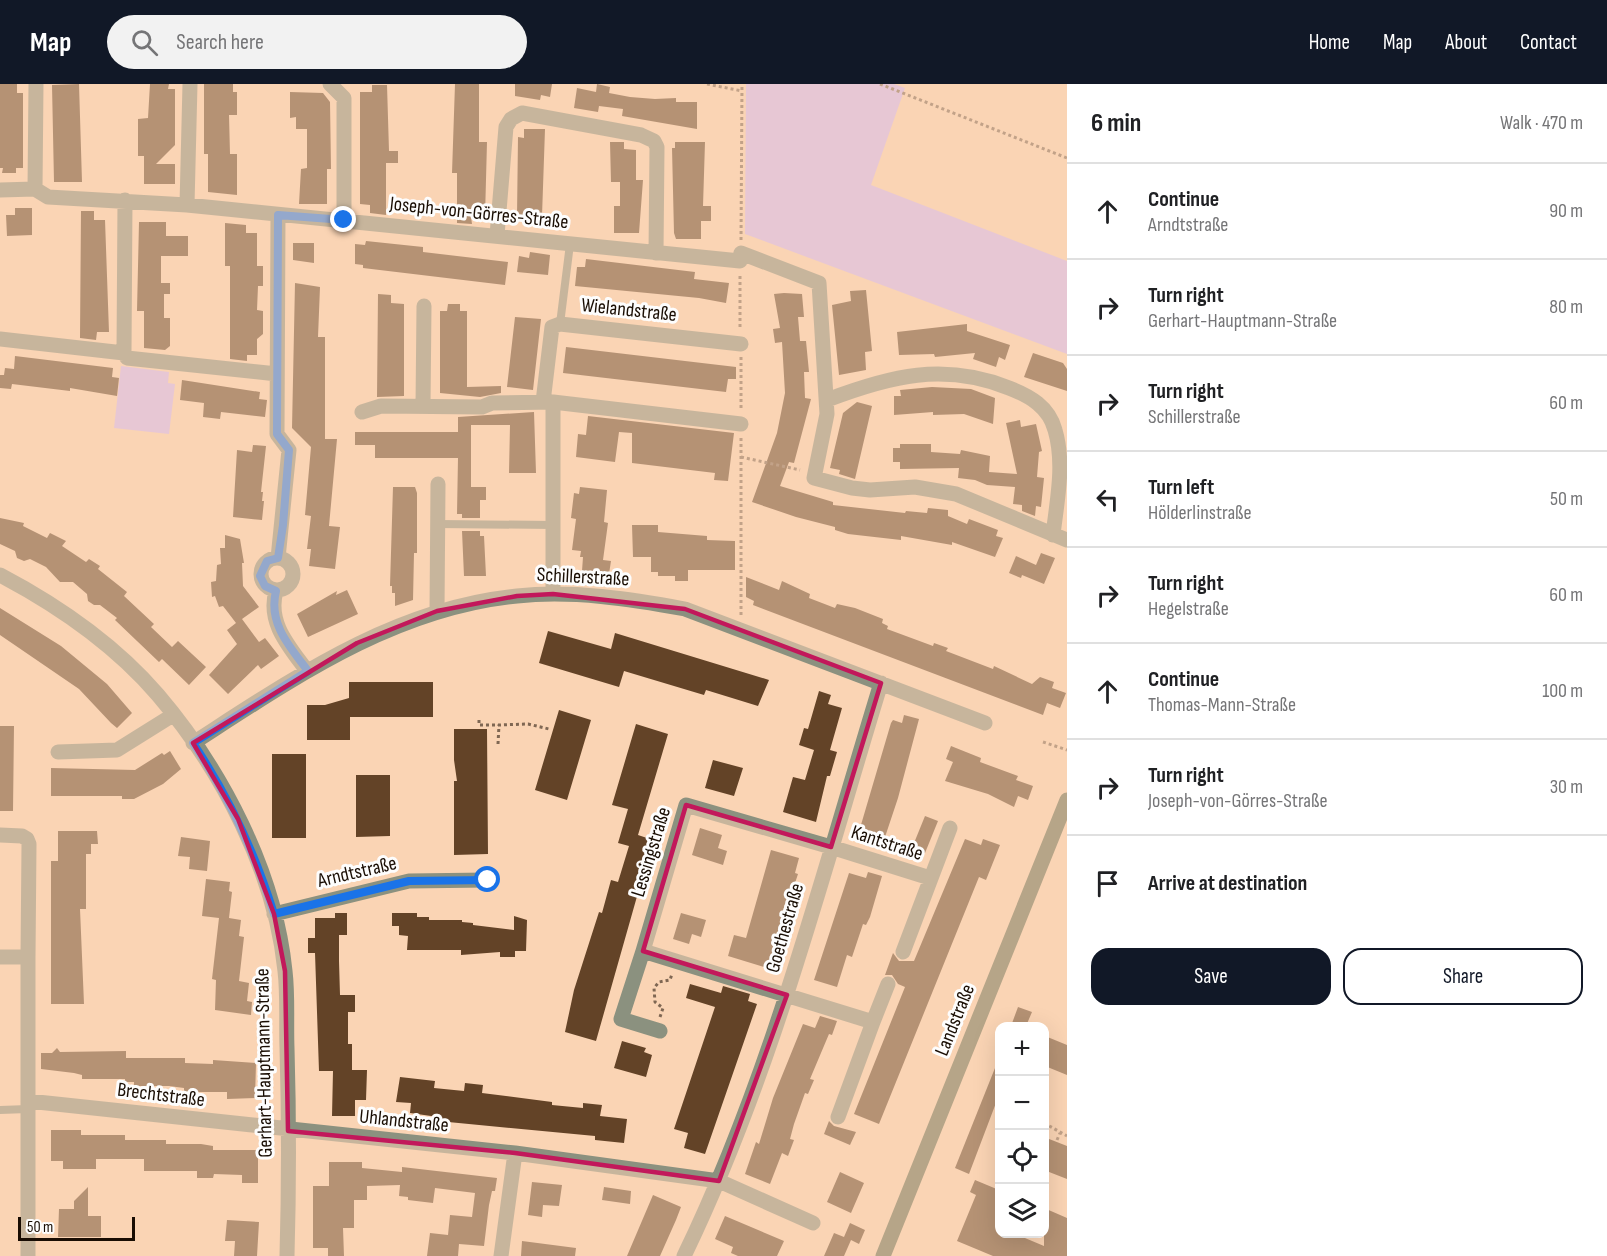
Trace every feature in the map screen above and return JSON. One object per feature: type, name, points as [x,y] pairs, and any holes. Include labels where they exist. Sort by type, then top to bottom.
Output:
[{"type":"street","points":[[35,189],[36,84]]},
{"type":"street","points":[[188,205],[190,84]]},
{"type":"street","points":[[330,84],[344,98],[344,220]]},
{"type":"street","points":[[496,235],[506,127],[511,119],[522,113],[641,135],[654,141],[657,147],[656,254]]},
{"type":"street","name":"Joseph-von-Görres-Straße","points":[[0,190],[35,189],[48,197],[188,205],[496,235],[656,254],[740,257],[819,283],[826,400]]},
{"type":"street","points":[[125,200],[124,353],[127,358],[277,374]]},
{"type":"street","points":[[278,215],[277,434],[289,450],[278,558]]},
{"type":"street","points":[[423,406],[424,306]]},
{"type":"street","name":"Wielandstraße","points":[[553,594],[548,402],[552,327],[560,324],[741,344]]},
{"type":"street","points":[[0,339],[124,353]]},
{"type":"street","points":[[938,373],[970,376],[1023,393],[1040,405],[1055,430],[1061,463],[1060,537],[956,494],[915,487],[870,490],[852,488],[814,478],[827,414],[826,400],[856,389],[911,375],[938,373]]},
{"type":"street","points":[[362,412],[381,406],[482,407],[492,404],[548,402],[741,424]]},
{"type":"street","points":[[437,611],[438,484]]},
{"type":"street","points":[[278,558],[288,562],[293,578],[286,588],[276,591],[265,586],[260,571],[267,561],[278,558]]},
{"type":"street","name":"Gerhart-Hauptmann-Straße","points":[[0,575],[36,594],[83,627],[158,695],[193,743],[238,819],[260,868],[274,914],[285,971],[288,1131],[287,1256]]},
{"type":"street","points":[[276,591],[272,606],[280,634],[308,671]]},
{"type":"street","name":"Schillerstraße","points":[[193,743],[357,643],[437,611],[517,596],[553,594],[642,602],[685,609],[985,723]]},
{"type":"street","name":"Goethestraße","points":[[684,1256],[719,1181],[787,995],[881,683]]},
{"type":"street","points":[[58,752],[117,750],[172,715]]},
{"type":"street","name":"Landstraße","points":[[883,1256],[1067,800]]},
{"type":"street","name":"Lessingstraße","points":[[658,1031],[621,1019],[686,805],[831,846]]},
{"type":"street","name":"Kantstraße","points":[[903,952],[950,828]]},
{"type":"street","points":[[0,835],[22,836],[29,844],[28,1256]]},
{"type":"street","name":"Kantstraße","points":[[831,846],[930,879]]},
{"type":"street","name":"Arndtstraße","points":[[274,914],[409,881],[488,880]]},
{"type":"street","points":[[643,951],[873,1022]]},
{"type":"street","points":[[0,957],[28,957]]},
{"type":"street","points":[[838,1117],[888,984]]},
{"type":"street","name":"Brechtstraße","points":[[28,1105],[288,1131]]},
{"type":"street","name":"Uhlandstraße","points":[[288,1131],[515,1153],[719,1181]]},
{"type":"street","points":[[501,1256],[515,1153]]},
{"type":"street","points":[[719,1181],[813,1223]]},
{"type":"lane","points":[[560,324],[570,244]]},
{"type":"lane","points":[[438,524],[553,525]]},
{"type":"lane","points":[[0,1110],[28,1105]]},
{"type":"path","points":[[707,84],[742,91]]},
{"type":"path","points":[[880,84],[1067,158]]},
{"type":"path","points":[[741,457],[804,471],[814,478]]},
{"type":"path","points":[[479,720],[479,725],[499,729],[528,724],[549,729]]},
{"type":"path","points":[[498,744],[499,729]]},
{"type":"path","points":[[1043,742],[1067,750]]},
{"type":"path","points":[[658,1031],[663,1008],[655,1002],[654,988],[659,982],[670,980],[676,961]]},
{"type":"path","points":[[1049,1125],[1067,1136]]},
{"type":"path","points":[[1057,1140],[1060,1133]]},
{"type":"highlighted area","points":[[553,594],[685,609],[881,683],[831,847],[686,805],[643,951],[787,995],[719,1181],[515,1153],[288,1131],[285,971],[274,914],[238,819],[193,743],[357,643],[437,611],[517,596]]},
{"type":"shaded area","points":[[746,84],[894,84],[905,88],[871,185],[1067,261],[1067,354],[745,234]]},
{"type":"shaded area","points":[[121,366],[169,372],[168,383],[175,384],[169,434],[114,428]]},
{"type":"building","points":[[0,84],[17,84],[17,93],[23,93],[23,168],[16,168],[16,173],[2,173],[3,168],[0,168]]},
{"type":"building","points":[[79,84],[82,182],[54,182],[52,85]]},
{"type":"building","points":[[150,84],[169,84],[168,89],[175,89],[175,145],[156,164],[175,164],[175,184],[144,184],[144,156],[138,156],[138,119],[148,118]]},
{"type":"building","points":[[204,84],[233,84],[233,92],[237,92],[237,115],[229,115],[230,154],[237,154],[237,195],[208,192],[208,154],[204,154]]},
{"type":"building","points":[[455,84],[479,84],[479,142],[487,142],[485,217],[471,217],[472,224],[457,223],[457,173],[452,173]]},
{"type":"building","points":[[515,84],[552,84],[550,97],[541,95],[540,100],[515,96]]},
{"type":"building","points":[[597,84],[610,87],[609,93],[630,97],[676,98],[676,102],[697,102],[697,129],[622,116],[623,109],[599,106],[598,112],[574,108],[577,88],[596,92]]},
{"type":"building","points":[[372,85],[387,85],[389,151],[398,151],[398,163],[386,163],[386,215],[370,213],[370,205],[360,204],[360,92],[372,92]]},
{"type":"building","points":[[290,92],[323,93],[330,102],[331,169],[327,169],[327,204],[299,204],[301,169],[307,168],[307,129],[296,129],[296,117],[290,118]]},
{"type":"building","points":[[524,129],[545,129],[542,216],[517,216],[518,137],[524,138]]},
{"type":"building","points":[[610,142],[624,142],[624,149],[636,150],[636,180],[643,180],[639,233],[614,233],[614,206],[620,206],[620,182],[611,182]]},
{"type":"building","points":[[675,142],[705,142],[703,206],[711,206],[711,221],[701,221],[701,239],[676,239],[674,233],[672,148],[675,148]]},
{"type":"building","points":[[15,208],[32,208],[32,235],[7,236],[6,215],[15,215]]},
{"type":"building","points":[[81,211],[94,211],[94,220],[105,220],[109,332],[97,332],[96,340],[80,338]]},
{"type":"building","points":[[139,222],[166,222],[166,236],[188,236],[188,256],[161,256],[161,283],[170,283],[170,294],[164,294],[164,318],[170,318],[170,346],[165,350],[144,348],[144,311],[137,311]]},
{"type":"building","points":[[225,223],[246,225],[246,233],[257,233],[257,266],[263,266],[263,286],[258,286],[257,310],[263,311],[263,334],[257,339],[257,355],[247,355],[247,361],[230,359],[230,266],[225,266]]},
{"type":"building","points":[[366,241],[423,247],[423,252],[508,262],[505,285],[363,268],[363,265],[355,264],[355,244],[365,245]]},
{"type":"building","points":[[293,243],[314,243],[314,263],[293,260]]},
{"type":"building","points":[[530,252],[550,255],[548,275],[517,272],[519,256],[529,258]]},
{"type":"building","points":[[586,259],[695,272],[694,279],[729,283],[726,303],[699,298],[575,286],[577,267],[585,267]]},
{"type":"building","points":[[295,283],[320,287],[318,337],[325,337],[325,439],[337,439],[329,526],[340,527],[335,569],[309,566],[311,549],[307,549],[311,516],[305,515],[311,447],[292,428]]},
{"type":"building","points":[[866,290],[872,351],[865,352],[866,370],[839,375],[832,305],[851,301],[850,291]]},
{"type":"building","points":[[378,294],[391,295],[391,303],[404,304],[404,396],[377,397]]},
{"type":"building","points":[[774,294],[802,294],[804,317],[798,317],[800,341],[806,341],[809,372],[804,372],[805,398],[811,399],[794,463],[789,462],[780,486],[833,502],[833,505],[905,513],[906,511],[927,513],[928,508],[948,510],[948,516],[967,524],[969,519],[998,530],[996,536],[1003,538],[995,557],[952,542],[952,545],[901,536],[901,540],[848,534],[835,530],[835,527],[752,502],[777,433],[785,393],[782,342],[775,343],[773,329],[780,328]]},
{"type":"building","points":[[448,304],[460,304],[460,311],[467,311],[467,387],[501,386],[501,393],[480,397],[440,393],[440,311],[447,311]]},
{"type":"building","points":[[515,317],[541,319],[533,390],[507,387]]},
{"type":"building","points":[[967,324],[967,331],[1010,345],[1005,360],[999,357],[996,367],[973,359],[975,353],[935,357],[934,354],[899,355],[897,332]]},
{"type":"building","points":[[566,347],[736,367],[736,379],[728,379],[726,392],[563,373]]},
{"type":"building","points":[[1033,353],[1063,363],[1067,369],[1067,391],[1024,377]]},
{"type":"building","points":[[15,356],[113,368],[112,377],[119,378],[117,396],[70,388],[70,391],[12,384],[11,389],[0,388],[0,375],[4,375],[5,368],[14,369]]},
{"type":"building","points":[[182,380],[260,392],[259,399],[267,400],[265,417],[221,412],[220,419],[203,417],[204,403],[180,400]]},
{"type":"building","points":[[932,387],[971,389],[995,398],[993,424],[964,414],[933,415],[933,412],[894,415],[894,396],[901,396],[900,390]]},
{"type":"building","points":[[857,402],[872,406],[855,479],[839,474],[840,470],[830,468],[843,413]]},
{"type":"building","points":[[534,412],[536,473],[509,473],[510,425],[471,425],[471,487],[486,487],[486,500],[480,500],[480,518],[462,518],[462,514],[457,514],[458,458],[375,458],[375,445],[355,445],[355,432],[458,432],[458,417]]},
{"type":"building","points":[[588,416],[734,433],[728,481],[714,480],[715,473],[632,463],[632,433],[619,432],[615,462],[576,457],[578,434],[586,435]]},
{"type":"building","points":[[1020,420],[1021,427],[1036,424],[1042,451],[1039,452],[1037,477],[1044,478],[1041,507],[1036,506],[1035,516],[1022,511],[1022,505],[1013,504],[1015,487],[987,485],[975,480],[958,478],[959,468],[900,469],[900,462],[893,462],[893,448],[900,448],[900,444],[931,444],[931,452],[960,454],[961,450],[990,456],[989,472],[1017,474],[1006,423]]},
{"type":"building","points":[[253,445],[266,446],[261,492],[263,492],[262,501],[264,501],[262,520],[233,517],[237,450],[252,452]]},
{"type":"building","points":[[393,487],[415,487],[417,493],[417,553],[414,553],[413,600],[395,606],[395,593],[392,593],[392,586],[390,586]]},
{"type":"building","points":[[580,487],[607,490],[604,522],[608,523],[603,560],[611,561],[609,574],[582,571],[581,551],[572,550],[576,519],[571,518],[574,493],[579,494]]},
{"type":"building","points":[[0,518],[24,523],[23,526],[47,538],[50,533],[66,541],[62,546],[86,562],[89,559],[100,566],[98,569],[127,592],[124,596],[154,624],[151,627],[172,647],[178,641],[206,667],[189,685],[162,659],[159,662],[115,620],[117,618],[100,605],[94,605],[88,601],[87,594],[73,582],[60,582],[46,567],[30,559],[24,561],[17,558],[15,551],[0,544]]},
{"type":"building","points":[[632,525],[658,525],[658,532],[707,536],[707,540],[735,541],[735,570],[688,570],[688,581],[675,581],[675,576],[658,576],[658,572],[651,572],[651,557],[633,557]]},
{"type":"building","points":[[462,531],[480,531],[480,536],[484,536],[486,576],[464,576]]},
{"type":"building","points":[[225,535],[240,539],[244,563],[242,563],[243,586],[259,607],[242,619],[259,642],[265,638],[279,656],[261,669],[258,665],[228,694],[209,675],[237,644],[227,630],[236,623],[223,606],[219,607],[215,596],[212,597],[211,582],[216,581],[217,565],[221,564],[220,548],[225,548]]},
{"type":"building","points":[[1041,553],[1055,558],[1044,584],[1022,575],[1021,578],[1009,573],[1016,556],[1036,565]]},
{"type":"building","points":[[746,577],[779,590],[782,581],[810,594],[809,598],[835,608],[837,604],[855,608],[883,619],[882,623],[888,626],[887,629],[933,646],[934,643],[948,648],[946,651],[993,669],[994,666],[1032,684],[1040,677],[1054,682],[1052,688],[1066,693],[1060,708],[1047,703],[1043,715],[753,605],[754,601],[746,597]]},
{"type":"building","points":[[347,590],[358,614],[308,637],[297,614],[337,591],[336,595]]},
{"type":"building","points":[[0,608],[61,646],[107,684],[132,713],[117,728],[79,689],[0,635]]},
{"type":"building","points":[[548,631],[611,649],[615,633],[769,680],[758,706],[706,690],[704,695],[624,671],[619,687],[539,663]]},
{"type":"building","points":[[349,682],[433,682],[433,717],[350,717],[350,740],[307,740],[307,705],[325,705],[349,698]]},
{"type":"building","points":[[819,691],[831,695],[828,704],[842,708],[830,750],[837,752],[830,776],[827,776],[816,822],[783,812],[793,777],[805,780],[814,750],[799,745],[804,728],[808,729]]},
{"type":"building","points":[[559,710],[591,720],[567,800],[535,790]]},
{"type":"building","points":[[904,715],[919,719],[898,798],[881,849],[868,845],[870,838],[858,835],[891,723],[893,720],[902,723]]},
{"type":"building","points":[[636,724],[668,734],[638,835],[653,840],[596,1041],[565,1032],[574,990],[599,912],[602,913],[611,880],[618,882],[629,846],[618,843],[628,809],[612,805]]},
{"type":"building","points":[[0,726],[14,726],[13,811],[0,811]]},
{"type":"building","points":[[454,729],[487,729],[488,854],[454,855],[454,781],[457,781]]},
{"type":"building","points":[[951,746],[981,758],[980,762],[1018,776],[1016,780],[1033,786],[1028,800],[1018,796],[1014,807],[988,794],[945,781],[953,762],[946,759]]},
{"type":"building","points":[[170,751],[181,769],[163,784],[134,799],[122,799],[122,796],[51,796],[51,768],[135,770],[162,753],[164,755]]},
{"type":"building","points":[[272,754],[306,754],[306,838],[272,838]]},
{"type":"building","points":[[713,760],[743,768],[734,796],[705,788]]},
{"type":"building","points":[[356,775],[390,775],[390,836],[356,837]]},
{"type":"building","points":[[925,816],[938,821],[925,853],[912,848]]},
{"type":"building","points":[[700,828],[722,835],[718,848],[727,851],[723,865],[692,855]]},
{"type":"building","points":[[58,831],[97,831],[98,844],[91,844],[91,854],[86,854],[86,909],[80,909],[84,1004],[51,1004],[51,861],[58,861]]},
{"type":"building","points":[[181,837],[210,841],[207,871],[189,869],[190,857],[178,856]]},
{"type":"building","points":[[965,839],[981,845],[983,839],[1000,845],[986,880],[979,877],[879,1124],[854,1114],[905,987],[898,984],[892,975],[885,975],[893,953],[899,961],[914,961]]},
{"type":"building","points":[[771,850],[799,858],[795,873],[798,874],[795,883],[797,883],[771,969],[728,956],[734,935],[746,938]]},
{"type":"building","points":[[868,872],[882,876],[870,917],[866,925],[863,924],[852,957],[847,955],[837,987],[814,980],[849,873],[866,878]]},
{"type":"building","points":[[206,879],[230,882],[229,891],[232,892],[229,918],[241,920],[239,936],[244,937],[239,981],[249,983],[247,1001],[252,1002],[251,1015],[215,1010],[216,980],[212,979],[219,918],[202,916]]},
{"type":"building","points":[[335,913],[347,913],[347,935],[339,935],[340,995],[355,995],[355,1012],[348,1012],[348,1044],[352,1044],[352,1070],[367,1070],[366,1100],[355,1100],[355,1116],[332,1116],[333,1071],[319,1071],[315,953],[308,953],[308,938],[315,938],[315,918],[335,918]]},
{"type":"building","points":[[392,913],[417,913],[417,917],[429,917],[429,920],[462,920],[462,922],[473,923],[473,925],[514,930],[514,916],[527,920],[526,951],[515,951],[515,957],[500,957],[500,952],[461,955],[461,950],[407,950],[408,936],[399,935],[399,926],[392,926]]},
{"type":"building","points":[[681,913],[706,920],[701,937],[692,934],[689,944],[673,939]]},
{"type":"building","points":[[690,984],[721,993],[723,986],[750,994],[748,1001],[757,1004],[705,1154],[684,1148],[688,1133],[674,1129],[715,1007],[686,998]]},
{"type":"building","points":[[1018,1007],[1032,1012],[1028,1022],[1012,1022]]},
{"type":"building","points":[[820,1016],[837,1021],[810,1079],[814,1080],[808,1094],[805,1093],[794,1124],[790,1139],[794,1140],[788,1156],[782,1153],[770,1184],[745,1174],[756,1142],[759,1144],[773,1098],[803,1024],[815,1028]]},
{"type":"building","points":[[1049,1038],[1067,1045],[1067,1075],[1049,1068]]},
{"type":"building","points":[[622,1041],[646,1048],[644,1052],[652,1055],[646,1077],[614,1068]]},
{"type":"building","points":[[57,1048],[60,1052],[126,1051],[126,1058],[185,1058],[185,1063],[213,1064],[213,1060],[256,1063],[255,1098],[227,1099],[227,1092],[184,1092],[184,1088],[169,1086],[134,1086],[134,1082],[125,1082],[125,1079],[82,1079],[82,1075],[74,1073],[41,1069],[41,1053],[52,1053]]},
{"type":"building","points":[[995,1068],[995,1106],[969,1174],[955,1168]]},
{"type":"building","points":[[400,1077],[435,1081],[434,1088],[464,1091],[465,1083],[483,1085],[482,1093],[552,1102],[552,1105],[583,1108],[583,1103],[602,1105],[600,1116],[627,1119],[624,1143],[595,1140],[595,1136],[438,1121],[438,1117],[410,1113],[411,1103],[396,1102]]},
{"type":"building","points":[[829,1121],[834,1126],[856,1132],[850,1145],[824,1134]]},
{"type":"building","points":[[51,1130],[81,1130],[81,1135],[125,1135],[125,1140],[166,1140],[166,1144],[201,1144],[213,1146],[213,1150],[258,1150],[258,1183],[242,1183],[242,1175],[214,1174],[213,1178],[197,1178],[197,1171],[144,1171],[144,1159],[96,1159],[96,1169],[63,1169],[63,1161],[51,1161]]},
{"type":"building","points":[[1049,1139],[1067,1146],[1067,1179],[1049,1172]]},
{"type":"building","points":[[329,1162],[362,1162],[362,1168],[402,1172],[402,1167],[497,1178],[489,1205],[484,1246],[459,1244],[458,1256],[427,1256],[430,1233],[448,1235],[450,1215],[472,1217],[475,1193],[435,1188],[433,1203],[408,1200],[408,1197],[399,1196],[400,1185],[367,1186],[367,1200],[354,1200],[354,1228],[343,1228],[344,1256],[328,1256],[328,1248],[313,1248],[313,1186],[329,1186]]},
{"type":"building","points":[[840,1172],[864,1183],[851,1213],[827,1202]]},
{"type":"building","points":[[975,1180],[995,1188],[995,1238],[1025,1238],[1044,1246],[1044,1238],[1049,1238],[1049,1210],[1067,1218],[1067,1256],[993,1256],[957,1241],[976,1195],[970,1192]]},
{"type":"building","points":[[532,1182],[562,1185],[559,1206],[543,1205],[542,1217],[528,1215]]},
{"type":"building","points":[[88,1187],[88,1216],[101,1216],[101,1237],[58,1237],[59,1209],[74,1209],[74,1201]]},
{"type":"building","points":[[604,1187],[631,1191],[630,1204],[602,1200]]},
{"type":"building","points":[[653,1195],[681,1207],[676,1220],[660,1256],[627,1256]]},
{"type":"building","points":[[725,1216],[784,1241],[777,1256],[738,1256],[731,1253],[733,1247],[715,1239]]},
{"type":"building","points":[[227,1220],[259,1222],[257,1256],[234,1256],[235,1241],[225,1241]]},
{"type":"building","points":[[850,1223],[865,1230],[859,1244],[851,1240],[844,1256],[824,1256],[834,1233],[844,1237]]},
{"type":"building","points":[[522,1241],[576,1248],[575,1256],[521,1256]]},
{"type":"route","points":[[344,220],[278,215],[277,434],[289,450],[278,558],[272,558],[263,565],[260,576],[265,586],[276,591],[272,606],[280,634],[308,671],[193,743],[238,819],[260,868],[274,914],[409,881],[488,880]]}]
